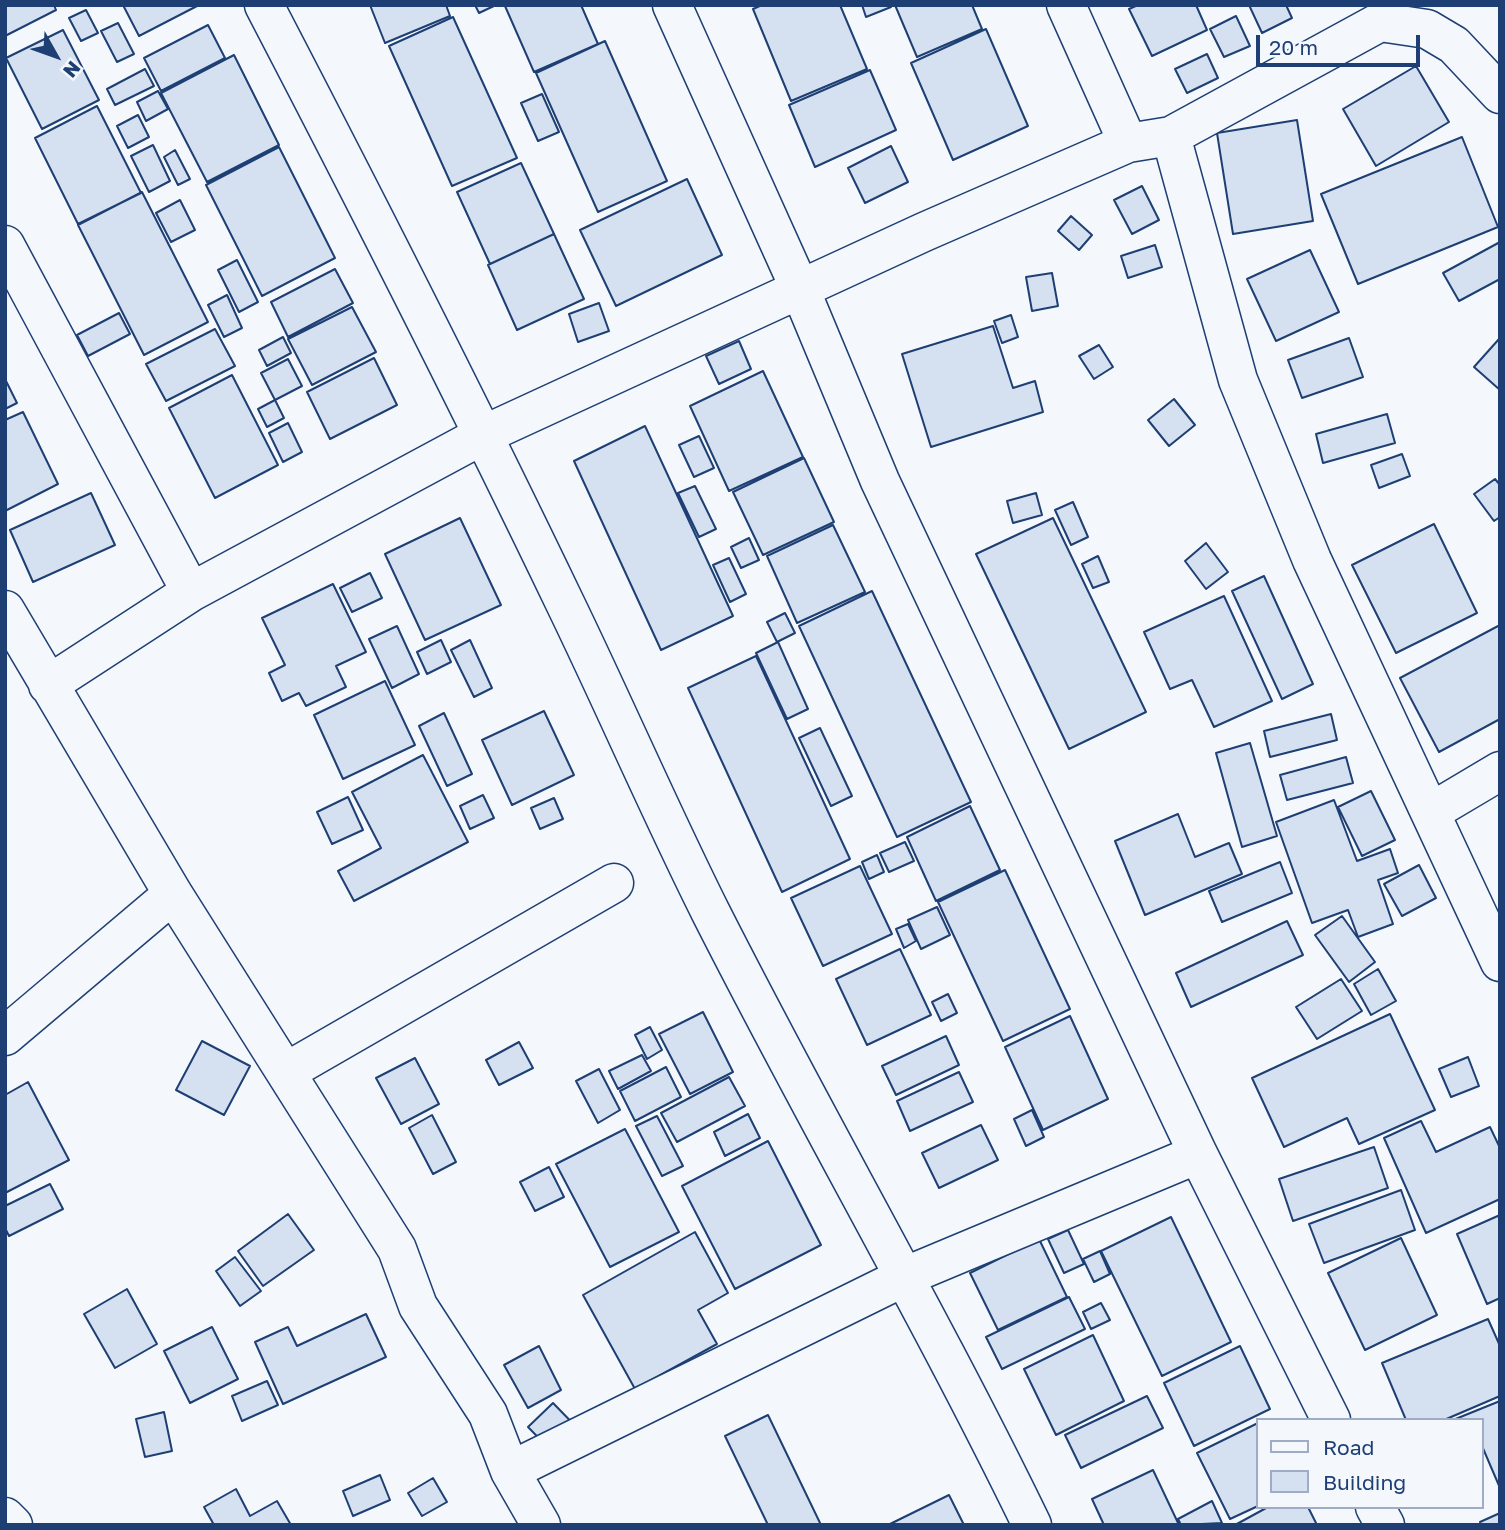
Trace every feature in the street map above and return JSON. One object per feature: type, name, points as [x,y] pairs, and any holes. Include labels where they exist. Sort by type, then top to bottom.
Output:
[{"type":"street","points":[[264,5],[364,197],[564,601],[678,848],[787,1064],[906,1276],[1032,1525]]},
{"type":"street","points":[[672,5],[800,289],[880,481],[1198,1154],[1330,1418]]},
{"type":"street","points":[[1066,5],[1128,143]]},
{"type":"street","points":[[48,685],[191,592],[481,436],[800,289],[1128,143],[1171,136],[1382,13],[1427,29],[1454,45],[1500,94]]},
{"type":"street","points":[[1171,136],[1238,380],[1312,560],[1500,962]]},
{"type":"street","points":[[5,245],[191,592]]},
{"type":"street","points":[[5,610],[173,894],[397,1250],[418,1306],[488,1414],[510,1471],[541,1525]]},
{"type":"street","points":[[1430,811],[1500,771]]},
{"type":"street","points":[[286,1072],[614,883]]},
{"type":"street","points":[[5,1036],[173,894]]},
{"type":"street","points":[[510,1471],[906,1276],[1198,1154]]},
{"type":"street","points":[[1376,1509],[1385,1525]]},
{"type":"street","points":[[5,1517],[13,1525]]},
{"type":"building","points":[[5,5],[54,5],[56,10],[5,36]]},
{"type":"building","points":[[123,5],[199,5],[139,36]]},
{"type":"building","points":[[370,5],[446,5],[450,16],[385,43]]},
{"type":"building","points":[[475,5],[496,5],[479,13]]},
{"type":"building","points":[[581,5],[598,44],[534,72],[505,6]]},
{"type":"building","points":[[762,5],[840,5],[867,69],[791,101],[753,9]]},
{"type":"building","points":[[862,5],[890,5],[891,7],[866,17]]},
{"type":"building","points":[[895,5],[972,5],[982,29],[917,57]]},
{"type":"building","points":[[1138,5],[1196,5],[1207,30],[1152,56],[1129,9]]},
{"type":"building","points":[[1249,5],[1286,5],[1292,18],[1262,33]]},
{"type":"building","points":[[86,10],[98,33],[81,41],[69,18]]},
{"type":"building","points":[[1236,16],[1250,46],[1224,57],[1210,29]]},
{"type":"building","points":[[453,17],[517,158],[452,186],[389,46]]},
{"type":"building","points":[[118,23],[134,54],[117,62],[101,31]]},
{"type":"building","points":[[208,25],[225,58],[161,91],[144,58]]},
{"type":"building","points":[[986,29],[1028,126],[953,160],[911,63]]},
{"type":"building","points":[[63,30],[99,100],[42,129],[6,58]]},
{"type":"building","points":[[605,41],[667,181],[598,212],[536,73]]},
{"type":"building","points":[[1207,54],[1218,78],[1187,93],[1175,69]]},
{"type":"building","points":[[234,55],[279,145],[207,182],[161,93]]},
{"type":"building","points":[[1416,66],[1449,122],[1376,166],[1343,109]]},
{"type":"building","points":[[145,69],[154,86],[115,105],[107,89]]},
{"type":"building","points":[[870,70],[896,130],[815,167],[789,105]]},
{"type":"building","points":[[158,91],[168,109],[146,121],[137,102]]},
{"type":"building","points":[[542,94],[559,132],[538,141],[521,103]]},
{"type":"building","points":[[97,106],[141,193],[78,224],[35,138]]},
{"type":"building","points":[[138,115],[149,137],[128,148],[117,126]]},
{"type":"building","points":[[1297,120],[1313,221],[1233,234],[1217,133]]},
{"type":"building","points":[[1462,137],[1498,227],[1358,284],[1321,194]]},
{"type":"building","points":[[153,145],[170,181],[149,192],[131,156]]},
{"type":"building","points":[[891,146],[908,182],[865,203],[848,168]]},
{"type":"building","points":[[279,147],[335,258],[262,296],[206,185]]},
{"type":"building","points":[[175,150],[190,179],[178,185],[164,157]]},
{"type":"building","points":[[521,163],[554,234],[490,264],[457,192]]},
{"type":"building","points":[[687,179],[722,255],[616,306],[580,230]]},
{"type":"building","points":[[1142,186],[1159,220],[1132,234],[1114,200]]},
{"type":"building","points":[[142,192],[208,322],[144,355],[78,225]]},
{"type":"building","points":[[180,200],[195,230],[171,242],[156,213]]},
{"type":"building","points":[[1071,216],[1092,235],[1079,250],[1058,231]]},
{"type":"building","points":[[554,234],[584,299],[517,330],[488,265]]},
{"type":"building","points":[[1500,242],[1500,279],[1459,301],[1443,273]]},
{"type":"building","points":[[1155,245],[1162,267],[1128,278],[1121,256]]},
{"type":"building","points":[[1310,250],[1339,312],[1276,341],[1247,279]]},
{"type":"building","points":[[237,260],[258,302],[239,312],[218,270]]},
{"type":"building","points":[[335,269],[353,303],[288,337],[271,302]]},
{"type":"building","points":[[1052,273],[1058,306],[1032,311],[1026,277]]},
{"type":"building","points":[[227,295],[242,328],[224,337],[208,305]]},
{"type":"building","points":[[599,303],[609,331],[578,342],[569,314]]},
{"type":"building","points":[[352,307],[376,352],[312,385],[288,339]]},
{"type":"building","points":[[119,313],[130,334],[88,356],[77,335]]},
{"type":"building","points":[[1011,315],[1018,337],[1002,343],[994,321]]},
{"type":"building","points":[[993,326],[1013,388],[1035,381],[1043,412],[931,447],[902,354]]},
{"type":"building","points":[[215,329],[235,366],[166,401],[146,364]]},
{"type":"building","points":[[283,337],[291,353],[267,366],[259,350]]},
{"type":"building","points":[[1349,338],[1363,377],[1302,398],[1288,360]]},
{"type":"building","points":[[1500,339],[1500,390],[1474,367]]},
{"type":"building","points":[[739,341],[751,369],[719,384],[706,356]]},
{"type":"building","points":[[1099,345],[1113,367],[1094,379],[1079,356]]},
{"type":"building","points":[[374,358],[397,405],[330,439],[307,392]]},
{"type":"building","points":[[288,359],[302,386],[275,400],[261,373]]},
{"type":"building","points":[[763,371],[803,457],[729,491],[690,406]]},
{"type":"building","points":[[232,375],[278,465],[215,498],[169,408]]},
{"type":"building","points":[[5,379],[17,403],[5,409]]},
{"type":"building","points":[[1174,399],[1195,425],[1169,446],[1148,420]]},
{"type":"building","points":[[275,400],[284,418],[267,427],[258,409]]},
{"type":"building","points":[[23,412],[58,484],[5,511],[5,420]]},
{"type":"building","points":[[1387,414],[1395,443],[1323,463],[1316,434]]},
{"type":"building","points":[[288,423],[302,452],[283,462],[269,433]]},
{"type":"building","points":[[645,426],[733,616],[661,650],[574,461]]},
{"type":"building","points":[[699,436],[714,468],[694,477],[679,445]]},
{"type":"building","points":[[1402,454],[1410,476],[1379,488],[1371,465]]},
{"type":"building","points":[[804,458],[834,522],[763,555],[733,492]]},
{"type":"building","points":[[1495,479],[1500,485],[1500,517],[1494,521],[1474,494]]},
{"type":"building","points":[[695,486],[716,529],[699,537],[678,493]]},
{"type":"building","points":[[91,493],[115,545],[33,582],[10,530]]},
{"type":"building","points":[[1036,493],[1042,515],[1013,523],[1007,501]]},
{"type":"building","points":[[1073,502],[1088,537],[1071,545],[1055,510]]},
{"type":"building","points":[[460,518],[501,605],[425,640],[385,554]]},
{"type":"building","points":[[1053,518],[1146,712],[1069,749],[976,554]]},
{"type":"building","points":[[1434,524],[1477,613],[1396,653],[1352,565]]},
{"type":"building","points":[[833,525],[865,592],[797,623],[767,556]]},
{"type":"building","points":[[749,538],[759,560],[741,568],[731,547]]},
{"type":"building","points":[[1206,543],[1228,572],[1206,589],[1185,561]]},
{"type":"building","points":[[1098,556],[1109,582],[1093,588],[1082,564]]},
{"type":"building","points":[[729,558],[746,594],[730,602],[713,565]]},
{"type":"building","points":[[370,573],[382,598],[352,612],[340,588]]},
{"type":"building","points":[[1264,576],[1313,684],[1282,699],[1232,591]]},
{"type":"building","points":[[333,584],[366,652],[336,666],[346,687],[306,706],[299,693],[282,701],[269,673],[285,665],[262,618]]},
{"type":"building","points":[[872,591],[971,802],[897,837],[799,626]]},
{"type":"building","points":[[1224,596],[1272,701],[1214,727],[1192,680],[1170,689],[1144,632]]},
{"type":"building","points":[[785,613],[795,633],[777,642],[767,622]]},
{"type":"building","points":[[1500,625],[1500,719],[1439,752],[1400,678]]},
{"type":"building","points":[[397,626],[419,674],[392,688],[369,639]]},
{"type":"building","points":[[441,640],[451,662],[427,674],[417,652]]},
{"type":"building","points":[[470,640],[492,688],[474,697],[451,650]]},
{"type":"building","points":[[778,642],[808,709],[787,719],[756,653]]},
{"type":"building","points":[[756,656],[850,859],[782,892],[688,688]]},
{"type":"building","points":[[385,681],[415,745],[343,779],[314,715]]},
{"type":"building","points":[[544,711],[574,775],[512,805],[482,740]]},
{"type":"building","points":[[444,713],[472,774],[447,786],[419,726]]},
{"type":"building","points":[[1331,714],[1337,740],[1270,757],[1264,731]]},
{"type":"building","points":[[820,728],[852,796],[831,806],[799,738]]},
{"type":"building","points":[[1250,743],[1277,836],[1242,847],[1216,753]]},
{"type":"building","points":[[423,755],[468,842],[354,901],[338,871],[381,848],[352,792]]},
{"type":"building","points":[[1346,757],[1353,783],[1287,800],[1280,775]]},
{"type":"building","points":[[1371,791],[1395,840],[1362,856],[1338,807]]},
{"type":"building","points":[[483,795],[494,818],[470,829],[460,806]]},
{"type":"building","points":[[348,797],[363,830],[332,844],[317,812]]},
{"type":"building","points":[[554,798],[563,819],[540,829],[531,808]]},
{"type":"building","points":[[1334,800],[1357,861],[1390,849],[1398,873],[1378,880],[1393,924],[1358,937],[1348,910],[1312,923],[1276,822]]},
{"type":"building","points":[[970,806],[1000,870],[936,901],[907,837]]},
{"type":"building","points":[[1178,814],[1195,857],[1229,843],[1242,874],[1145,915],[1115,841]]},
{"type":"building","points":[[905,842],[914,861],[889,872],[880,853]]},
{"type":"building","points":[[877,855],[884,872],[869,879],[862,862]]},
{"type":"building","points":[[1280,862],[1292,893],[1222,922],[1209,891]]},
{"type":"building","points":[[1419,865],[1436,898],[1402,916],[1384,884]]},
{"type":"building","points":[[860,866],[892,934],[823,966],[791,898]]},
{"type":"building","points":[[1005,870],[1070,1009],[1003,1041],[938,902]]},
{"type":"building","points":[[937,907],[950,935],[921,949],[908,920]]},
{"type":"building","points":[[1342,916],[1375,962],[1349,982],[1315,935]]},
{"type":"building","points":[[1287,921],[1303,955],[1191,1007],[1176,973]]},
{"type":"building","points":[[908,924],[916,941],[904,948],[896,929]]},
{"type":"building","points":[[900,949],[931,1015],[867,1045],[836,979]]},
{"type":"building","points":[[1378,969],[1396,1001],[1371,1015],[1354,984]]},
{"type":"building","points":[[1341,979],[1362,1011],[1317,1039],[1296,1007]]},
{"type":"building","points":[[948,994],[957,1013],[941,1021],[932,1002]]},
{"type":"building","points":[[703,1012],[733,1072],[690,1094],[659,1034]]},
{"type":"building","points":[[1390,1014],[1435,1110],[1359,1144],[1347,1118],[1284,1147],[1252,1078]]},
{"type":"building","points":[[1070,1016],[1108,1099],[1043,1130],[1005,1047]]},
{"type":"building","points":[[650,1027],[662,1050],[647,1059],[635,1035]]},
{"type":"building","points":[[946,1036],[959,1065],[896,1095],[882,1066]]},
{"type":"building","points":[[202,1041],[250,1066],[224,1115],[176,1090]]},
{"type":"building","points":[[519,1042],[533,1068],[499,1085],[486,1060]]},
{"type":"building","points":[[642,1055],[651,1071],[618,1089],[609,1071]]},
{"type":"building","points":[[1468,1057],[1479,1086],[1451,1097],[1439,1069]]},
{"type":"building","points":[[415,1058],[439,1104],[401,1124],[376,1078]]},
{"type":"building","points":[[666,1067],[681,1097],[635,1121],[620,1091]]},
{"type":"building","points":[[599,1069],[620,1110],[598,1123],[576,1081]]},
{"type":"building","points":[[959,1072],[973,1102],[910,1131],[897,1101]]},
{"type":"building","points":[[729,1077],[745,1106],[677,1142],[661,1113]]},
{"type":"building","points":[[28,1082],[69,1160],[5,1193],[5,1095]]},
{"type":"building","points":[[1032,1110],[1044,1137],[1026,1146],[1014,1119]]},
{"type":"building","points":[[748,1114],[760,1138],[725,1156],[714,1132]]},
{"type":"building","points":[[432,1115],[456,1162],[433,1174],[409,1128]]},
{"type":"building","points":[[657,1116],[683,1166],[662,1176],[636,1126]]},
{"type":"building","points":[[1421,1121],[1436,1152],[1490,1127],[1500,1148],[1500,1199],[1426,1233],[1384,1138]]},
{"type":"building","points":[[981,1125],[998,1160],[939,1188],[922,1153]]},
{"type":"building","points":[[625,1129],[679,1232],[610,1267],[556,1164]]},
{"type":"building","points":[[768,1141],[821,1245],[735,1289],[682,1186]]},
{"type":"building","points":[[1374,1147],[1388,1188],[1293,1221],[1279,1179]]},
{"type":"building","points":[[549,1167],[564,1197],[535,1211],[520,1182]]},
{"type":"building","points":[[50,1184],[63,1209],[9,1236],[5,1228],[5,1206]]},
{"type":"building","points":[[1401,1190],[1415,1230],[1324,1263],[1309,1224]]},
{"type":"building","points":[[288,1214],[314,1250],[263,1286],[238,1251]]},
{"type":"building","points":[[1500,1215],[1500,1298],[1487,1304],[1457,1234]]},
{"type":"building","points":[[1171,1217],[1231,1342],[1162,1376],[1101,1251]]},
{"type":"building","points":[[1068,1230],[1084,1264],[1064,1273],[1048,1239]]},
{"type":"building","points":[[695,1232],[728,1293],[698,1310],[717,1344],[635,1389],[583,1295]]},
{"type":"building","points":[[1401,1238],[1437,1315],[1365,1350],[1328,1273]]},
{"type":"building","points":[[1039,1239],[1067,1297],[998,1330],[970,1273]]},
{"type":"building","points":[[1100,1251],[1110,1274],[1094,1282],[1083,1259]]},
{"type":"building","points":[[235,1257],[261,1291],[240,1306],[216,1271]]},
{"type":"building","points":[[127,1289],[157,1344],[115,1368],[84,1314]]},
{"type":"building","points":[[1069,1297],[1085,1329],[1002,1369],[986,1337]]},
{"type":"building","points":[[1101,1303],[1110,1320],[1091,1329],[1083,1312]]},
{"type":"building","points":[[366,1314],[386,1357],[283,1404],[255,1342],[288,1327],[297,1346]]},
{"type":"building","points":[[1488,1319],[1500,1346],[1500,1396],[1449,1418],[1405,1418],[1382,1363]]},
{"type":"building","points":[[212,1327],[238,1379],[190,1403],[164,1351]]},
{"type":"building","points":[[1093,1335],[1124,1401],[1056,1435],[1024,1369]]},
{"type":"building","points":[[539,1346],[561,1390],[528,1408],[504,1365]]},
{"type":"building","points":[[1240,1346],[1270,1409],[1194,1446],[1164,1383]]},
{"type":"building","points":[[267,1381],[278,1405],[242,1421],[232,1396]]},
{"type":"building","points":[[1147,1396],[1163,1428],[1081,1468],[1065,1435]]},
{"type":"building","points":[[1500,1401],[1500,1488],[1484,1451],[1484,1418],[1458,1418]]},
{"type":"building","points":[[553,1403],[588,1439],[563,1463],[528,1427]]},
{"type":"building","points":[[164,1412],[172,1451],[145,1457],[136,1419]]},
{"type":"building","points":[[768,1415],[821,1525],[768,1525],[725,1436]]},
{"type":"building","points":[[1256,1424],[1256,1507],[1230,1519],[1197,1453]]},
{"type":"building","points":[[1153,1470],[1179,1525],[1104,1525],[1092,1499]]},
{"type":"building","points":[[380,1475],[390,1500],[353,1516],[343,1491]]},
{"type":"building","points":[[433,1478],[447,1502],[422,1516],[408,1493]]},
{"type":"building","points":[[236,1489],[250,1516],[277,1501],[291,1525],[214,1525],[204,1507]]},
{"type":"building","points":[[949,1495],[964,1525],[888,1525]]},
{"type":"building","points":[[1212,1501],[1222,1523],[1181,1525],[1178,1519]]},
{"type":"building","points":[[1264,1509],[1309,1509],[1317,1525],[1235,1525]]},
{"type":"building","points":[[1500,1513],[1500,1525],[1481,1525],[1480,1522]]}]
